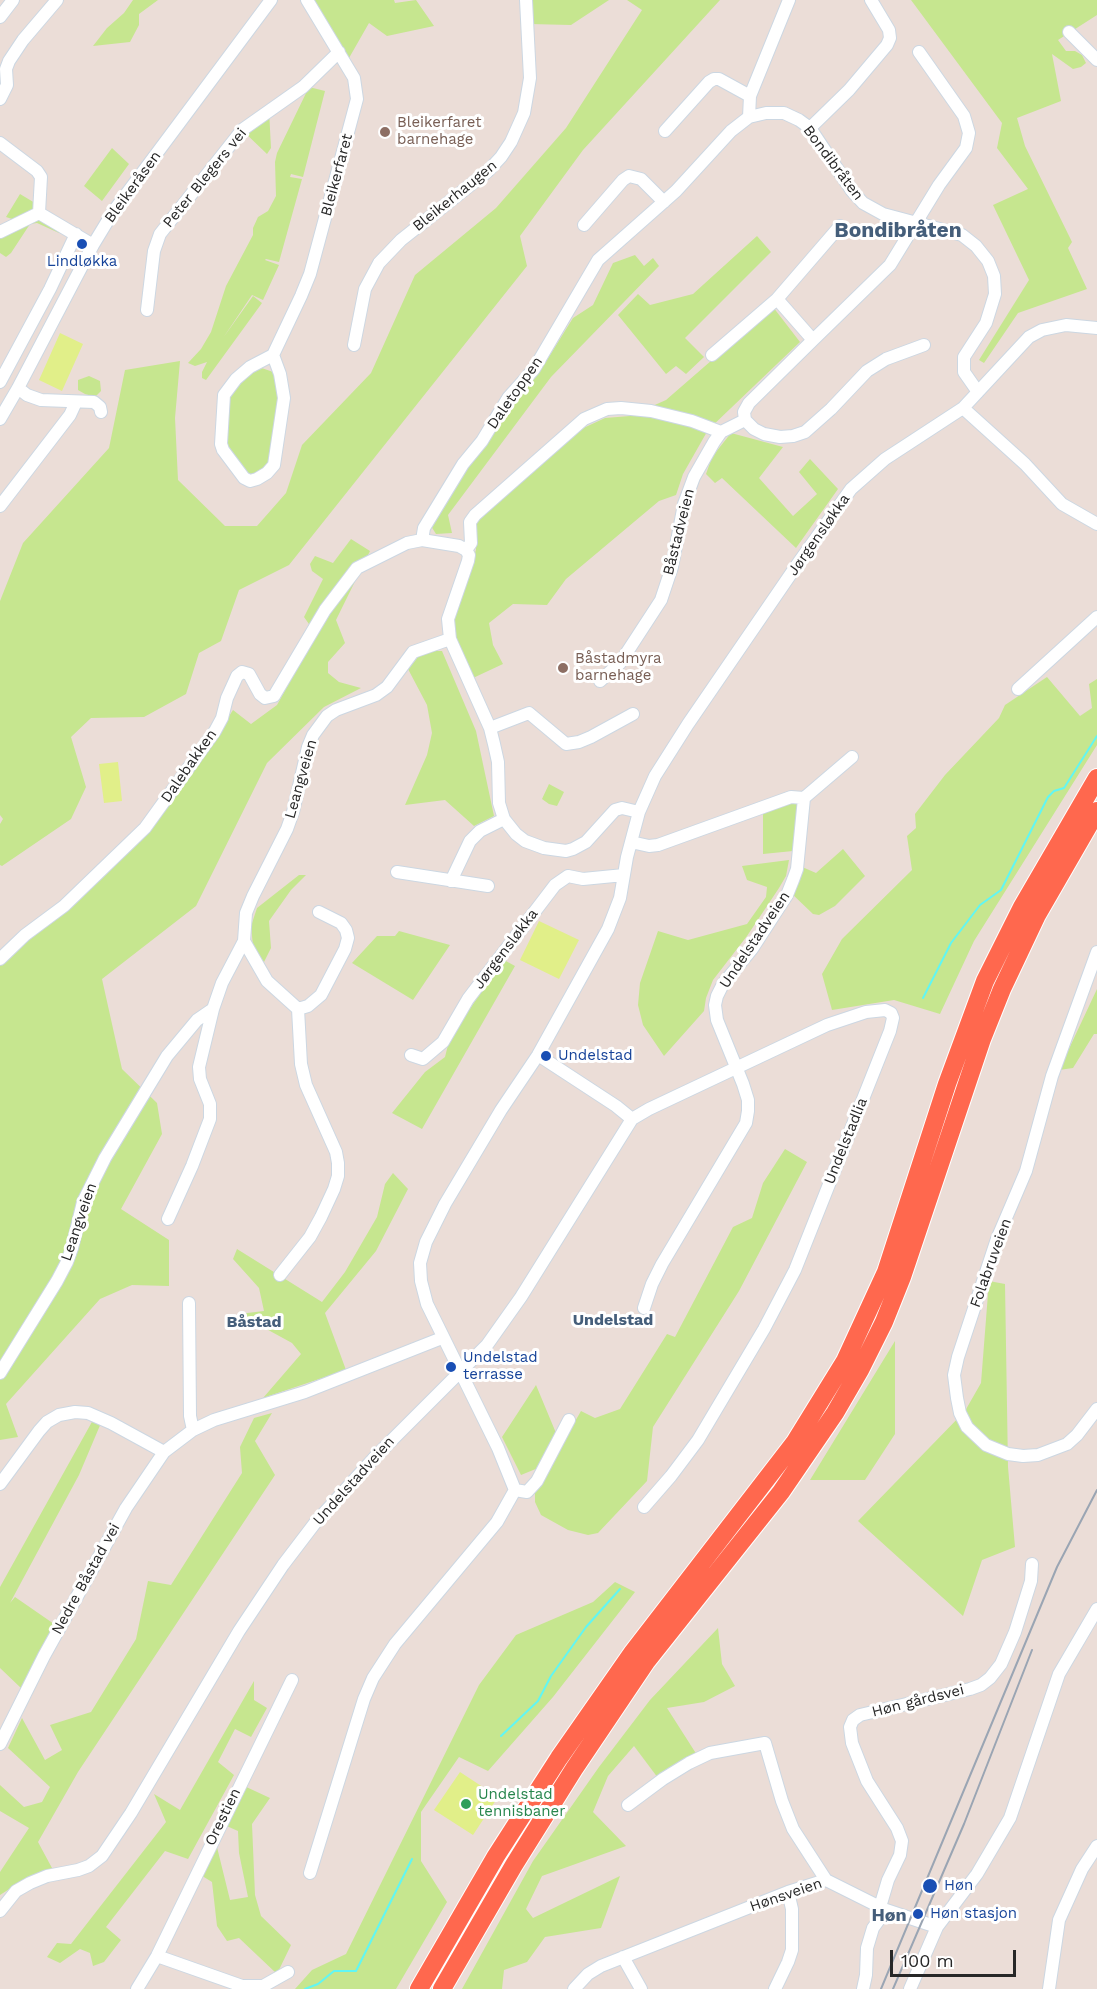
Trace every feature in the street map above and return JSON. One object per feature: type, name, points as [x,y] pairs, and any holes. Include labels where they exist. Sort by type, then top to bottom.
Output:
[{"type":"highway","points":[[419,1989],[496,1856],[559,1758],[633,1652],[795,1442],[845,1361],[886,1272],[947,1084],[985,981],[1027,898],[1097,778]]},
{"type":"highway","points":[[442,1989],[514,1864],[640,1671],[781,1492],[830,1421],[860,1370],[884,1322],[902,1277],[982,1039],[1002,989],[1061,870],[1097,812]]},
{"type":"street","points":[[0,17],[13,0]]},
{"type":"street","points":[[0,99],[6,86],[6,69],[9,61],[23,40],[57,0]]},
{"type":"street","name":"Bleikeråsen","points":[[0,419],[93,244],[113,212],[271,0]]},
{"type":"street","name":"Bleikerfaret","points":[[273,355],[310,274],[357,99],[354,78],[307,0]]},
{"type":"street","name":"Bleikerhaugen","points":[[354,345],[365,289],[379,263],[401,240],[488,171],[511,142],[524,114],[530,78],[526,0]]},
{"type":"street","points":[[584,225],[622,180],[629,176],[641,179],[664,202],[731,131],[749,117],[750,96],[789,0]]},
{"type":"street","points":[[810,128],[849,90],[890,38],[889,30],[871,0]]},
{"type":"street","points":[[1069,32],[1097,60]]},
{"type":"street","name":"Peter Blegers vei","points":[[147,310],[154,251],[160,234],[242,130],[303,87],[339,52]]},
{"type":"street","points":[[919,52],[964,116],[969,132],[966,148],[939,185],[890,265],[749,403],[744,412],[745,420],[754,429],[764,434],[780,437],[805,432],[831,409],[867,371],[886,359],[924,345]]},
{"type":"street","points":[[665,131],[714,79],[719,79],[750,96]]},
{"type":"street","name":"Bondibråten","points":[[749,117],[766,113],[784,113],[799,120],[810,128],[852,191],[863,203],[883,214],[962,235],[976,246],[988,261],[994,276],[995,294],[986,323],[964,357],[964,372],[978,392]]},
{"type":"street","points":[[0,143],[37,171],[41,177],[39,213]]},
{"type":"street","name":"Daletoppen","points":[[422,540],[424,528],[463,464],[482,441],[508,398],[534,369],[593,267],[604,254],[664,202]]},
{"type":"street","points":[[39,213],[93,244]]},
{"type":"street","points":[[0,232],[39,213]]},
{"type":"street","points":[[712,355],[777,299],[840,226]]},
{"type":"street","points":[[0,382],[50,289],[76,234]]},
{"type":"street","points":[[777,299],[813,340]]},
{"type":"street","name":"Jørgensløkka","points":[[538,1055],[608,929],[620,898],[639,812],[655,776],[688,724],[851,489],[885,459],[963,408],[1029,337],[1042,330],[1066,325],[1097,328]]},
{"type":"street","points":[[273,355],[280,374],[284,398],[274,465],[267,473],[250,481],[244,478],[221,444],[224,395],[236,379],[273,355]]},
{"type":"street","points":[[18,388],[27,395],[41,400],[94,402],[100,407],[101,412]]},
{"type":"street","points":[[0,506],[70,415],[76,402]]},
{"type":"street","points":[[466,550],[471,543],[470,522],[475,515],[575,426],[594,414],[607,409],[621,408],[651,411],[721,432],[745,420]]},
{"type":"street","points":[[963,408],[1025,464],[1062,504],[1097,524]]},
{"type":"street","name":"Båstadveien","points":[[600,681],[620,663],[661,600],[672,567],[684,504],[694,477],[721,432]]},
{"type":"street","points":[[422,540],[459,546],[469,555],[448,620],[450,639],[490,728],[498,762],[500,803],[504,819],[525,841],[559,851],[573,849],[586,842],[615,810],[622,808],[639,812]]},
{"type":"street","name":"Dalebakken","points":[[0,959],[25,935],[64,906],[145,828],[215,731],[237,676],[242,672],[249,674],[260,694],[265,698],[274,696],[326,610],[357,568],[407,543],[422,540]]},
{"type":"street","points":[[1018,689],[1097,617]]},
{"type":"street","name":"Leangveien","points":[[0,1373],[67,1262],[83,1202],[105,1158],[167,1056],[197,1020],[213,1009],[222,984],[244,941],[246,913],[287,829],[308,747],[319,725],[336,710],[376,695],[387,687],[413,652],[450,639]]},
{"type":"street","points":[[490,728],[532,708],[566,744],[579,742],[633,714]]},
{"type":"street","points":[[631,842],[644,846],[658,845],[791,797],[804,798],[852,757]]},
{"type":"street","name":"Undelstadveien","points":[[738,1069],[719,1027],[714,1005],[723,984],[752,949],[787,895],[797,869],[804,798]]},
{"type":"street","points":[[451,880],[470,841],[480,831],[504,819]]},
{"type":"street","points":[[397,872],[488,886]]},
{"type":"street","name":"Jørgensløkka","points":[[411,1055],[423,1059],[443,1042],[468,999],[555,885],[568,876],[583,879],[624,875]]},
{"type":"street","points":[[298,1009],[308,1006],[321,995],[345,949],[348,938],[341,923],[319,912]]},
{"type":"street","points":[[244,941],[267,981],[298,1009],[301,1064],[306,1085],[336,1152],[338,1176],[321,1217],[310,1237],[280,1275]]},
{"type":"street","name":"Folabruveien","points":[[1097,952],[1052,1076],[1026,1171],[997,1239],[954,1375],[958,1405],[967,1427],[986,1445],[1008,1454],[1038,1455],[1066,1444],[1082,1430],[1097,1409]]},
{"type":"street","points":[[168,1219],[210,1119],[210,1104],[200,1079],[199,1067],[213,1009]]},
{"type":"street","name":"Undelstadlia","points":[[632,1119],[827,1025],[866,1012],[885,1010],[891,1013],[893,1018],[890,1031],[795,1270],[782,1296],[698,1440],[644,1507]]},
{"type":"street","points":[[515,1490],[498,1448],[427,1304],[420,1263],[426,1242],[445,1204],[501,1110],[538,1055],[632,1119]]},
{"type":"street","points":[[644,1308],[662,1264],[746,1123],[748,1100],[738,1069]]},
{"type":"street","name":"Undelstadveien","points":[[0,1911],[16,1891],[30,1883],[47,1876],[89,1866],[102,1856],[131,1813],[238,1631],[283,1565],[356,1477],[487,1345],[504,1322],[632,1119]]},
{"type":"street","points":[[189,1303],[190,1416],[193,1430]]},
{"type":"street","name":"Nedre Båstad vei","points":[[0,1744],[44,1656],[126,1508],[164,1452],[193,1430],[214,1420],[305,1392],[442,1338]]},
{"type":"street","points":[[0,1484],[39,1431],[47,1422],[59,1415],[75,1412],[88,1413],[164,1452]]},
{"type":"street","points":[[515,1490],[527,1492],[537,1481],[569,1420]]},
{"type":"street","points":[[310,1873],[361,1708],[373,1678],[395,1644],[497,1522],[515,1490]]},
{"type":"street","name":"Høn gårdsvei","points":[[883,1908],[888,1880],[900,1855],[902,1840],[897,1828],[867,1781],[852,1743],[849,1727],[860,1715],[970,1689],[990,1678],[1001,1664],[1015,1632],[1031,1581],[1032,1564]]},
{"type":"street","points":[[910,1989],[937,1927],[977,1874],[1010,1818],[1059,1674],[1097,1609]]},
{"type":"street","name":"Orestien","points":[[138,1989],[157,1956],[292,1680]]},
{"type":"street","points":[[628,1805],[663,1779],[710,1753],[765,1743],[793,1829],[826,1880]]},
{"type":"street","points":[[1049,1989],[1059,1920],[1082,1869],[1097,1846]]},
{"type":"street","name":"Hønsveien","points":[[574,1989],[588,1974],[601,1966],[788,1892],[826,1880],[883,1908],[937,1927]]},
{"type":"street","points":[[775,1989],[792,1950],[792,1909],[788,1892]]},
{"type":"street","points":[[863,1989],[867,1975],[867,1948],[873,1928],[883,1908]]},
{"type":"street","points":[[157,1956],[242,1986],[263,1986],[288,1972]]},
{"type":"street","points":[[623,1957],[641,1989]]},
{"type":"green space","points":[[133,0],[158,0],[139,14],[139,25],[130,42],[93,46],[107,28],[124,13]]},
{"type":"green space","points":[[313,0],[394,0],[395,3],[416,0],[434,26],[387,36],[369,23],[349,58],[333,36]]},
{"type":"green space","points":[[527,0],[609,0],[571,25],[529,24]]},
{"type":"green space","points":[[627,0],[720,0],[583,150],[520,236],[527,266],[289,565],[239,590],[221,641],[199,653],[186,694],[144,717],[91,718],[71,737],[86,787],[71,819],[2,866],[0,865],[0,824],[3,819],[0,815],[0,601],[23,543],[109,448],[125,370],[180,361],[175,418],[178,480],[225,526],[257,526],[286,493],[302,445],[371,373],[415,275],[496,208],[566,128],[642,10]]},
{"type":"green space","points":[[911,0],[1097,0],[1097,15],[1058,40],[1066,51],[1075,51],[1082,55],[1086,63],[1073,69],[1052,54],[1061,101],[1017,118],[1025,146],[1072,242],[1068,248],[1087,289],[1018,313],[984,363],[979,360],[1029,280],[993,205],[1028,189],[997,148],[1002,123]]},
{"type":"green space","points":[[309,87],[325,91],[303,177],[291,174],[290,177],[302,179],[279,262],[265,260],[279,265],[263,300],[252,295],[223,338],[253,296],[262,303],[206,380],[202,378],[202,372],[207,362],[195,366],[188,363],[201,349],[211,332],[226,286],[253,235],[253,228],[258,217],[268,211],[276,196],[277,153]]},
{"type":"green space","points":[[269,110],[271,148],[267,154],[242,130]]},
{"type":"green space","points":[[112,148],[129,164],[102,201],[84,186]]},
{"type":"green space","points":[[20,194],[35,203],[34,209],[21,218],[6,217]]},
{"type":"green space","points":[[36,218],[60,231],[59,233],[37,223],[30,224],[11,253],[6,257],[0,253],[0,236]]},
{"type":"green space","points":[[757,236],[771,252],[685,338],[704,357],[686,374],[676,366],[666,374],[618,315],[638,294],[650,305],[693,294]]},
{"type":"green space","points":[[635,255],[644,266],[653,258],[659,266],[551,377],[448,515],[452,533],[436,534],[431,526],[518,395],[540,371],[573,318],[593,305],[613,263]]},
{"type":"green space","points":[[773,307],[800,342],[708,430],[683,474],[676,495],[659,501],[566,579],[547,605],[513,604],[489,623],[493,645],[503,664],[473,678],[450,633],[452,612],[476,550],[475,519],[577,431],[605,418],[630,416],[666,400]]},
{"type":"green space","points":[[60,333],[83,344],[62,391],[39,380]]},
{"type":"green space","points":[[259,367],[273,372],[281,396],[272,461],[266,468],[248,477],[228,452],[224,438],[228,395],[238,380]]},
{"type":"green space","points":[[89,376],[100,381],[101,391],[95,397],[78,390],[78,380]]},
{"type":"green space","points":[[731,433],[783,447],[759,478],[793,516],[817,494],[799,472],[810,459],[838,489],[796,548],[722,478],[715,483],[706,474],[712,457]]},
{"type":"green space","points":[[351,539],[370,551],[336,620],[345,643],[328,662],[328,673],[339,682],[361,688],[324,707],[267,763],[196,906],[102,979],[122,1069],[157,1103],[162,1134],[121,1209],[169,1240],[169,1286],[132,1285],[100,1299],[6,1404],[18,1437],[0,1440],[0,957],[86,891],[149,833],[193,772],[233,710],[251,724],[277,705],[316,634],[304,617],[323,579],[312,571],[310,564],[315,556],[333,563]]},
{"type":"green space","points":[[423,651],[442,651],[476,731],[494,816],[474,826],[445,800],[405,805],[427,755],[432,733],[427,705],[408,669]]},
{"type":"green space","points":[[1047,677],[1080,716],[1092,708],[1089,684],[1097,679],[1097,745],[974,941],[940,1014],[894,1000],[832,1010],[822,974],[842,939],[912,870],[907,836],[916,828],[915,814],[945,775],[999,718],[1005,705]]},
{"type":"green space","points":[[118,762],[122,801],[104,803],[99,764]]},
{"type":"green space","points":[[549,784],[564,792],[557,806],[542,799]]},
{"type":"green space","points":[[793,802],[798,805],[793,851],[763,854],[763,811]]},
{"type":"green space","points":[[843,849],[865,876],[835,906],[819,915],[813,914],[790,892],[800,866],[816,873]]},
{"type":"green space","points":[[789,860],[786,876],[779,888],[747,936],[713,980],[704,1011],[664,1056],[643,1025],[638,1005],[640,983],[658,931],[688,940],[747,924],[766,897],[767,887],[747,880],[742,866]]},
{"type":"green space","points":[[299,875],[306,875],[291,890],[269,921],[271,948],[262,966],[253,946],[251,926],[257,908]]},
{"type":"green space","points":[[539,921],[579,940],[559,979],[520,960]]},
{"type":"green space","points":[[399,931],[450,945],[413,1000],[352,963],[377,936],[395,936]]},
{"type":"green space","points":[[504,960],[515,966],[422,1129],[392,1113],[425,1072],[445,1057],[450,1037]]},
{"type":"green space","points":[[1097,989],[1097,1034],[1094,1034],[1073,1068],[1059,1070]]},
{"type":"green space","points":[[785,1149],[807,1162],[739,1291],[653,1427],[647,1481],[598,1533],[588,1535],[568,1530],[541,1515],[535,1502],[535,1491],[581,1411],[595,1418],[620,1409],[667,1334],[675,1337],[733,1227],[752,1218],[763,1183]]},
{"type":"green space","points":[[393,1173],[408,1189],[376,1251],[325,1313],[346,1370],[263,1398],[301,1354],[292,1343],[239,1314],[264,1311],[259,1288],[233,1259],[237,1249],[322,1302],[345,1272],[377,1217],[385,1184]]},
{"type":"green space","points":[[989,1281],[1005,1284],[1008,1467],[1015,1547],[982,1560],[963,1616],[858,1521],[965,1411],[981,1383]]},
{"type":"green space","points":[[895,1341],[895,1434],[865,1480],[810,1480]]},
{"type":"green space","points":[[536,1385],[556,1433],[543,1466],[521,1475],[502,1437]]},
{"type":"green space","points":[[272,1413],[255,1441],[275,1475],[78,1772],[38,1842],[52,1868],[0,1895],[0,1872],[29,1828],[0,1811],[0,1785],[24,1807],[42,1802],[50,1787],[8,1748],[22,1718],[45,1760],[62,1750],[50,1725],[91,1712],[136,1639],[148,1581],[171,1585],[242,1473],[240,1447],[254,1418]]},
{"type":"green space","points":[[93,1420],[101,1423],[79,1475],[10,1603],[15,1597],[57,1626],[22,1689],[0,1668],[0,1587]]},
{"type":"green space","points":[[615,1582],[635,1592],[553,1697],[488,1771],[459,1757],[421,1812],[421,1861],[447,1902],[396,1989],[295,1989],[312,1970],[346,1954],[479,1685],[516,1635],[593,1602]]},
{"type":"green space","points":[[718,1628],[722,1664],[735,1686],[704,1702],[667,1708],[697,1755],[658,1778],[634,1746],[608,1776],[593,1812],[626,1846],[542,1876],[526,1909],[533,1918],[620,1876],[601,1928],[545,1937],[527,1962],[504,1970],[502,1989],[462,1989],[533,1861],[599,1767],[650,1700]]},
{"type":"green space","points":[[254,1681],[254,1700],[267,1708],[251,1737],[235,1729],[218,1762],[234,1775],[188,1859],[165,1851],[106,1927],[121,1940],[104,1962],[93,1966],[90,1953],[80,1949],[60,1963],[47,1957],[57,1943],[71,1944],[166,1822],[154,1794],[180,1810]]},
{"type":"green space","name":"Undelstad tennisbaner","points":[[460,1772],[498,1797],[473,1835],[434,1810]]},
{"type":"green space","points":[[242,1785],[270,1798],[252,1824],[255,1895],[261,1916],[291,1945],[277,1974],[239,1938],[227,1941],[217,1926],[212,1882],[199,1874],[215,1839],[230,1900],[248,1897],[239,1853],[238,1831],[222,1824]]},
{"type":"waterway","points":[[923,998],[951,943],[980,905],[1001,890],[1048,797],[1054,791],[1064,788],[1097,736]]},
{"type":"waterway","points":[[501,1736],[538,1701],[551,1676],[586,1627],[620,1589]]},
{"type":"waterway","points":[[305,1989],[318,1984],[334,1971],[356,1971],[412,1859]]},
{"type":"railway","points":[[881,1989],[1057,1567],[1097,1490]]},
{"type":"railway","points":[[893,1989],[964,1824],[1032,1650]]},
{"type":"place","name":"Bleikerfaret barnehage","points":[[385,132]]},
{"type":"place","name":"Lindløkka","points":[[82,244]]},
{"type":"place","name":"Båstadmyra barnehage","points":[[563,668]]},
{"type":"place","name":"Undelstad","points":[[546,1056]]},
{"type":"place","name":"Undelstad terrasse","points":[[451,1367]]},
{"type":"place","name":"Undelstad tennisbaner","points":[[466,1804]]},
{"type":"place","name":"Høn","points":[[930,1886]]},
{"type":"place","name":"Høn stasjon","points":[[918,1914]]},
{"type":"district","name":"Bondibråten","points":[[898,231]]},
{"type":"district","name":"Undelstad","points":[[613,1320]]},
{"type":"district","name":"Båstad","points":[[254,1322]]},
{"type":"district","name":"Høn","points":[[889,1916]]}]
